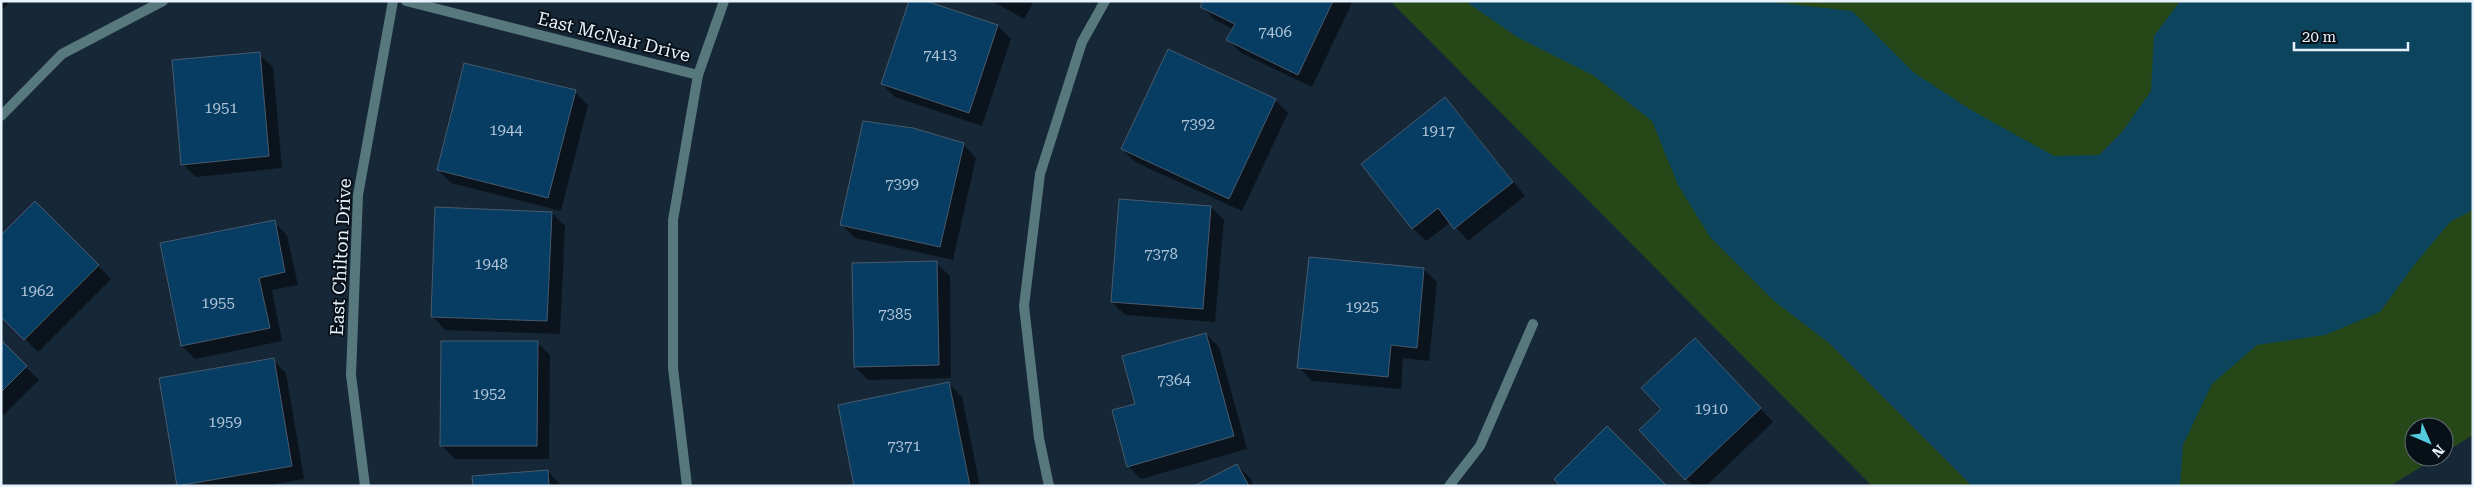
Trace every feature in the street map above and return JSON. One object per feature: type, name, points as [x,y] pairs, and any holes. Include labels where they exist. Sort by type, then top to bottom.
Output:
[{"type":"street","points":[[1,116],[62,54],[163,1]]},
{"type":"street","name":"East Chilton Drive","points":[[365,486],[351,375],[358,194],[393,1]]},
{"type":"street","name":"East McNair Drive","points":[[406,1],[698,75]]},
{"type":"street","points":[[687,486],[673,368],[673,220],[698,75],[724,1]]},
{"type":"street","points":[[1049,486],[1039,438],[1024,306],[1040,174],[1082,42],[1105,1]]},
{"type":"street","points":[[1449,486],[1480,446],[1533,324]]},
{"type":"green space","points":[[1390,1],[2473,1],[2473,435],[2454,447],[2454,417],[2404,417],[2404,467],[2421,467],[2390,486],[1872,486]]},
{"type":"water","points":[[1465,1],[1763,1],[1852,11],[1913,72],[1971,110],[2054,156],[2099,155],[2122,132],[2151,91],[2154,36],[2180,1],[2473,1],[2473,210],[2450,222],[2415,264],[2380,312],[2325,335],[2257,345],[2212,384],[2183,445],[2180,486],[1972,486],[1829,343],[1774,301],[1710,237],[1678,185],[1652,121],[1594,76],[1517,37]]},
{"type":"building","points":[[909,1],[926,1],[998,25],[969,113],[881,84]]},
{"type":"building","points":[[1203,1],[1333,1],[1298,75],[1226,40],[1235,24],[1200,7]]},
{"type":"building","points":[[1168,49],[1276,99],[1229,199],[1121,149]]},
{"type":"building","points":[[260,52],[269,156],[181,165],[172,60]]},
{"type":"building","points":[[464,63],[576,90],[548,198],[437,170]]},
{"type":"building","points":[[1445,97],[1513,182],[1454,229],[1438,208],[1412,229],[1361,164]]},
{"type":"building","points":[[863,121],[913,128],[964,143],[940,247],[840,225]]},
{"type":"building","points":[[1119,199],[1211,206],[1203,309],[1111,302]]},
{"type":"building","points":[[35,201],[99,265],[24,340],[1,317],[1,235]]},
{"type":"building","points":[[435,207],[552,212],[547,321],[431,317]]},
{"type":"building","points":[[275,220],[285,272],[259,278],[270,328],[181,346],[160,243]]},
{"type":"building","points":[[1309,257],[1424,268],[1417,348],[1391,345],[1388,377],[1297,368]]},
{"type":"building","points":[[937,261],[939,365],[854,367],[852,263]]},
{"type":"building","points":[[1206,333],[1234,436],[1127,467],[1112,410],[1135,404],[1122,356]]},
{"type":"building","points":[[1695,338],[1761,408],[1685,480],[1639,430],[1661,409],[1641,388]]},
{"type":"building","points":[[1,340],[27,366],[1,392]]},
{"type":"building","points":[[441,341],[538,341],[537,446],[440,446]]},
{"type":"building","points":[[274,358],[292,466],[177,486],[159,378]]},
{"type":"building","points":[[949,382],[970,486],[854,486],[838,405]]},
{"type":"building","points":[[1607,426],[1667,486],[1560,486],[1554,479]]},
{"type":"building","points":[[1237,464],[1249,486],[1194,486]]},
{"type":"building","points":[[548,470],[549,486],[473,486],[472,476]]}]
